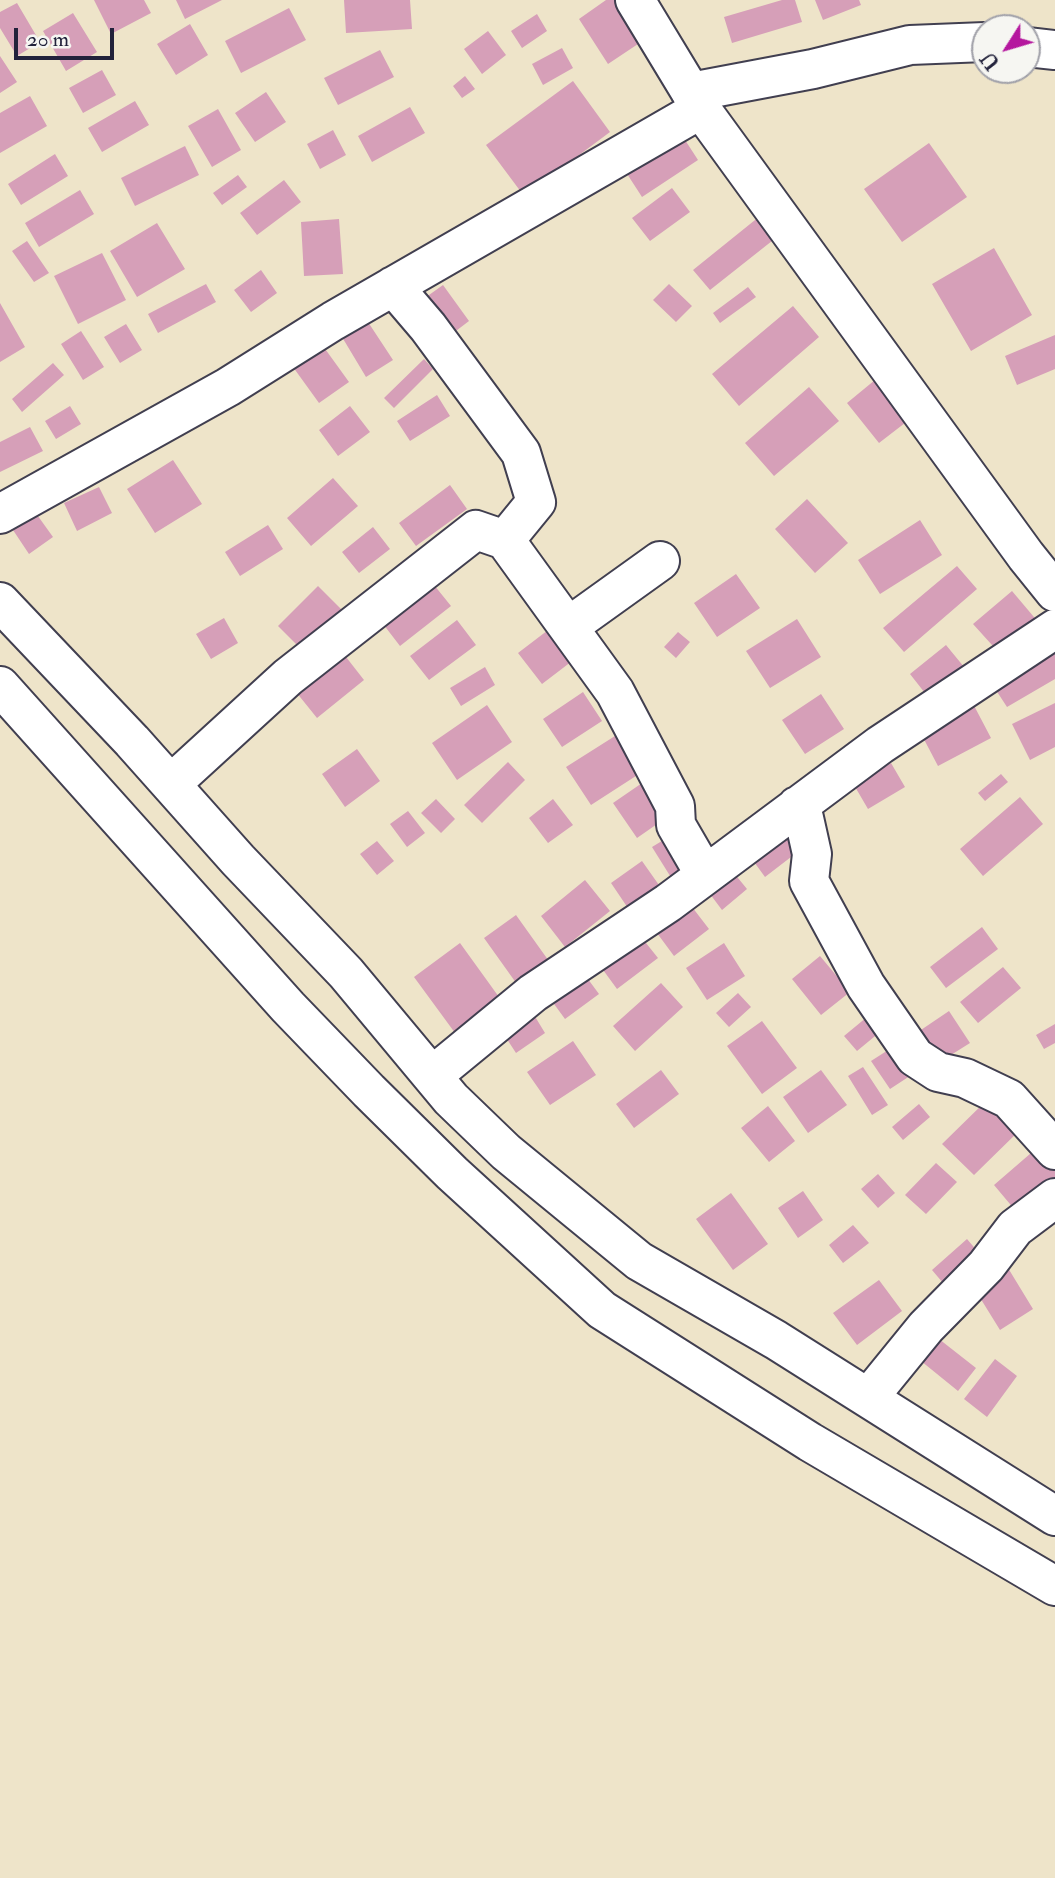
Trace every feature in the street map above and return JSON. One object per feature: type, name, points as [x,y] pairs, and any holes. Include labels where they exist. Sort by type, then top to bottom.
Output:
[{"type":"street","points":[[635,0],[696,100],[1026,556],[1055,592]]},
{"type":"street","points":[[0,514],[228,387],[696,100],[910,45],[971,43]]},
{"type":"street","points":[[393,286],[428,327],[521,453],[536,502],[505,540]]},
{"type":"street","points":[[171,784],[288,677],[476,530],[505,540],[615,692],[675,806],[677,825],[705,874]]},
{"type":"street","points":[[568,627],[660,561]]},
{"type":"street","points":[[0,602],[21,621],[238,860],[346,973],[452,1174],[602,1310],[810,1442],[1055,1587]]},
{"type":"street","points":[[399,1073],[533,993],[668,903],[925,714],[1055,629]]},
{"type":"street","points":[[0,686],[288,1007],[399,1073],[452,1099],[506,1152],[639,1261],[869,1397],[1055,1517]]},
{"type":"street","points":[[797,806],[804,818],[812,854],[809,881],[866,986],[915,1057],[938,1072],[965,1078],[1009,1099],[1055,1150]]},
{"type":"street","points":[[869,1397],[926,1326],[986,1266],[1015,1228],[1055,1198]]},
{"type":"building","points":[[94,0],[144,0],[151,13],[111,34]]},
{"type":"building","points":[[176,0],[222,0],[185,19]]},
{"type":"building","points":[[344,0],[410,0],[412,29],[346,33]]},
{"type":"building","points":[[606,0],[614,0],[641,42],[608,64],[579,19]]},
{"type":"building","points":[[782,0],[795,0],[802,22],[732,43],[724,17]]},
{"type":"building","points":[[815,0],[859,0],[861,5],[823,20]]},
{"type":"building","points":[[17,3],[40,42],[17,56],[0,28],[0,12]]},
{"type":"building","points":[[289,8],[306,40],[241,73],[225,41]]},
{"type":"building","points":[[73,13],[97,52],[66,71],[43,31]]},
{"type":"building","points":[[537,14],[547,31],[522,48],[511,31]]},
{"type":"building","points":[[190,24],[208,55],[176,75],[157,44]]},
{"type":"building","points":[[488,31],[506,55],[482,74],[464,49]]},
{"type":"building","points":[[562,48],[573,68],[543,85],[532,64]]},
{"type":"building","points":[[380,50],[394,77],[338,105],[324,78]]},
{"type":"building","points":[[0,56],[17,82],[0,93]]},
{"type":"building","points":[[102,70],[116,95],[83,113],[69,88]]},
{"type":"building","points":[[465,76],[475,89],[462,98],[453,86]]},
{"type":"building","points":[[573,81],[610,132],[524,196],[486,145]]},
{"type":"building","points":[[266,92],[286,122],[255,142],[235,113]]},
{"type":"building","points":[[30,96],[47,126],[0,153],[0,113]]},
{"type":"building","points":[[135,101],[149,125],[102,152],[88,128]]},
{"type":"building","points":[[410,107],[425,133],[372,162],[358,136]]},
{"type":"building","points":[[218,109],[241,150],[212,167],[188,126]]},
{"type":"building","points":[[676,126],[698,160],[642,197],[620,163]]},
{"type":"building","points":[[333,130],[346,155],[320,169],[307,144]]},
{"type":"building","points":[[929,143],[967,197],[902,242],[864,189]]},
{"type":"building","points":[[185,146],[199,175],[135,206],[121,178]]},
{"type":"building","points":[[55,154],[68,176],[21,205],[8,184]]},
{"type":"building","points":[[238,175],[247,187],[222,205],[213,193]]},
{"type":"building","points":[[284,180],[301,202],[257,235],[240,213]]},
{"type":"building","points":[[672,188],[690,212],[650,241],[632,218]]},
{"type":"building","points":[[80,190],[94,214],[39,247],[25,223]]},
{"type":"building","points":[[760,216],[777,237],[710,290],[693,270]]},
{"type":"building","points":[[339,219],[343,274],[304,276],[301,222]]},
{"type":"building","points":[[157,223],[185,269],[137,297],[110,251]]},
{"type":"building","points":[[27,241],[49,273],[34,282],[12,251]]},
{"type":"building","points":[[994,248],[1032,315],[971,351],[932,284]]},
{"type":"building","points":[[102,253],[126,300],[78,324],[54,276]]},
{"type":"building","points":[[261,270],[277,293],[251,312],[234,290]]},
{"type":"building","points":[[206,284],[216,302],[158,333],[148,314]]},
{"type":"building","points":[[669,284],[692,306],[676,322],[653,300]]},
{"type":"building","points":[[443,285],[469,321],[448,337],[422,300]]},
{"type":"building","points":[[748,287],[756,297],[720,323],[713,313]]},
{"type":"building","points":[[0,303],[25,347],[0,362]]},
{"type":"building","points":[[793,306],[819,337],[739,406],[712,374]]},
{"type":"building","points":[[368,322],[393,360],[366,377],[342,337]]},
{"type":"building","points":[[126,324],[142,350],[120,363],[104,337]]},
{"type":"building","points":[[81,331],[104,367],[83,380],[61,344]]},
{"type":"building","points":[[1055,335],[1055,369],[1017,385],[1005,356]]},
{"type":"building","points":[[323,346],[349,382],[319,403],[293,367]]},
{"type":"building","points":[[424,359],[433,369],[394,408],[384,398]]},
{"type":"building","points":[[53,363],[64,375],[22,412],[12,399]]},
{"type":"building","points":[[881,375],[914,416],[879,443],[847,403]]},
{"type":"building","points":[[809,387],[839,421],[774,476],[745,443]]},
{"type":"building","points":[[437,395],[450,416],[410,441],[397,421]]},
{"type":"building","points":[[70,406],[81,424],[56,439],[45,421]]},
{"type":"building","points":[[350,406],[370,432],[338,456],[319,430]]},
{"type":"building","points":[[30,427],[43,451],[0,472],[0,442]]},
{"type":"building","points":[[173,460],[202,504],[155,533],[127,489]]},
{"type":"building","points":[[333,478],[358,506],[311,546],[287,518]]},
{"type":"building","points":[[450,485],[467,509],[416,546],[399,523]]},
{"type":"building","points":[[99,487],[112,513],[77,531],[64,503]]},
{"type":"building","points":[[807,499],[848,543],[815,573],[775,529]]},
{"type":"building","points":[[30,505],[53,537],[29,554],[7,521]]},
{"type":"building","points":[[920,520],[942,555],[880,594],[858,560]]},
{"type":"building","points":[[268,525],[283,549],[240,576],[225,552]]},
{"type":"building","points":[[373,527],[390,549],[359,573],[342,552]]},
{"type":"building","points":[[957,566],[977,589],[904,652],[883,628]]},
{"type":"building","points":[[736,574],[760,608],[717,637],[694,603]]},
{"type":"building","points":[[430,580],[451,606],[400,646],[380,620]]},
{"type":"building","points":[[318,586],[342,610],[301,649],[278,626]]},
{"type":"building","points":[[1012,591],[1039,623],[1001,655],[973,624]]},
{"type":"building","points":[[224,618],[238,643],[211,659],[196,634]]},
{"type":"building","points":[[797,619],[821,657],[770,688],[746,651]]},
{"type":"building","points":[[457,620],[476,645],[429,680],[410,656]]},
{"type":"building","points":[[556,624],[580,655],[542,684],[518,653]]},
{"type":"building","points":[[678,632],[690,642],[676,658],[664,647]]},
{"type":"building","points":[[946,645],[969,673],[932,702],[910,674]]},
{"type":"building","points":[[1055,646],[1055,679],[1007,707],[992,684]]},
{"type":"building","points":[[339,648],[364,680],[317,718],[292,687]]},
{"type":"building","points":[[485,667],[495,685],[461,706],[450,688]]},
{"type":"building","points":[[583,692],[602,721],[562,747],[543,719]]},
{"type":"building","points":[[821,694],[844,729],[805,754],[782,720]]},
{"type":"building","points":[[970,698],[991,738],[938,766],[917,726]]},
{"type":"building","points":[[1055,703],[1055,747],[1030,760],[1012,724]]},
{"type":"building","points":[[487,705],[512,742],[457,780],[432,743]]},
{"type":"building","points":[[615,736],[639,774],[591,805],[566,767]]},
{"type":"building","points":[[357,749],[380,781],[345,807],[322,774]]},
{"type":"building","points":[[508,762],[525,780],[482,823],[464,805]]},
{"type":"building","points":[[891,763],[905,787],[868,809],[854,785]]},
{"type":"building","points":[[1001,774],[1008,782],[985,801],[978,793]]},
{"type":"building","points":[[645,781],[670,815],[637,838],[613,803]]},
{"type":"building","points":[[1020,797],[1043,824],[983,876],[960,849]]},
{"type":"building","points":[[436,799],[455,819],[441,833],[421,813]]},
{"type":"building","points":[[553,799],[573,825],[548,843],[529,818]]},
{"type":"building","points":[[408,811],[425,833],[407,847],[390,824]]},
{"type":"building","points":[[788,825],[804,847],[765,877],[749,855]]},
{"type":"building","points":[[675,833],[695,864],[672,879],[652,847]]},
{"type":"building","points":[[377,841],[394,861],[377,875],[360,854]]},
{"type":"building","points":[[642,861],[666,895],[634,917],[611,883]]},
{"type":"building","points":[[729,867],[747,889],[722,910],[704,886]]},
{"type":"building","points":[[585,880],[610,911],[565,947],[541,916]]},
{"type":"building","points":[[689,903],[709,929],[674,956],[654,929]]},
{"type":"building","points":[[516,915],[551,964],[519,987],[484,938]]},
{"type":"building","points":[[982,927],[998,949],[946,988],[930,967]]},
{"type":"building","points":[[638,933],[658,958],[617,989],[598,963]]},
{"type":"building","points":[[460,943],[504,1004],[458,1037],[414,977]]},
{"type":"building","points":[[724,943],[745,976],[707,1000],[686,968]]},
{"type":"building","points":[[820,956],[850,992],[821,1015],[792,979]]},
{"type":"building","points":[[579,967],[599,994],[565,1019],[546,993]]},
{"type":"building","points":[[1003,967],[1021,988],[978,1023],[960,1002]]},
{"type":"building","points":[[661,983],[683,1007],[635,1051],[613,1026]]},
{"type":"building","points":[[738,993],[751,1007],[729,1027],[716,1013]]},
{"type":"building","points":[[531,1010],[545,1033],[516,1053],[501,1030]]},
{"type":"building","points":[[949,1011],[970,1043],[935,1065],[915,1034]]},
{"type":"building","points":[[867,1017],[880,1032],[857,1051],[844,1036]]},
{"type":"building","points":[[762,1021],[797,1068],[762,1094],[727,1046]]},
{"type":"building","points":[[1055,1024],[1055,1043],[1044,1049],[1036,1035]]},
{"type":"building","points":[[573,1041],[596,1075],[550,1105],[527,1072]]},
{"type":"building","points":[[896,1045],[916,1072],[890,1089],[871,1061]]},
{"type":"building","points":[[863,1067],[888,1105],[872,1115],[848,1076]]},
{"type":"building","points":[[661,1070],[679,1094],[634,1128],[616,1104]]},
{"type":"building","points":[[821,1070],[847,1105],[808,1133],[783,1097]]},
{"type":"building","points":[[990,1097],[1022,1128],[974,1175],[942,1144]]},
{"type":"building","points":[[919,1104],[930,1117],[903,1140],[892,1127]]},
{"type":"building","points":[[768,1106],[795,1141],[769,1162],[741,1128]]},
{"type":"building","points":[[1038,1147],[1055,1168],[1055,1187],[1020,1216],[994,1185]]},
{"type":"building","points":[[936,1163],[957,1182],[926,1214],[905,1195]]},
{"type":"building","points":[[878,1174],[895,1193],[878,1208],[861,1189]]},
{"type":"building","points":[[803,1191],[823,1220],[798,1238],[778,1208]]},
{"type":"building","points":[[731,1193],[768,1244],[733,1270],[696,1219]]},
{"type":"building","points":[[853,1225],[869,1243],[843,1263],[829,1245]]},
{"type":"building","points":[[967,1239],[984,1259],[949,1290],[932,1270]]},
{"type":"building","points":[[1008,1268],[1033,1309],[1000,1330],[974,1288]]},
{"type":"building","points":[[879,1280],[902,1311],[857,1345],[833,1313]]},
{"type":"building","points":[[939,1339],[976,1368],[958,1391],[921,1361]]},
{"type":"building","points":[[995,1359],[1017,1376],[987,1417],[964,1399]]}]
